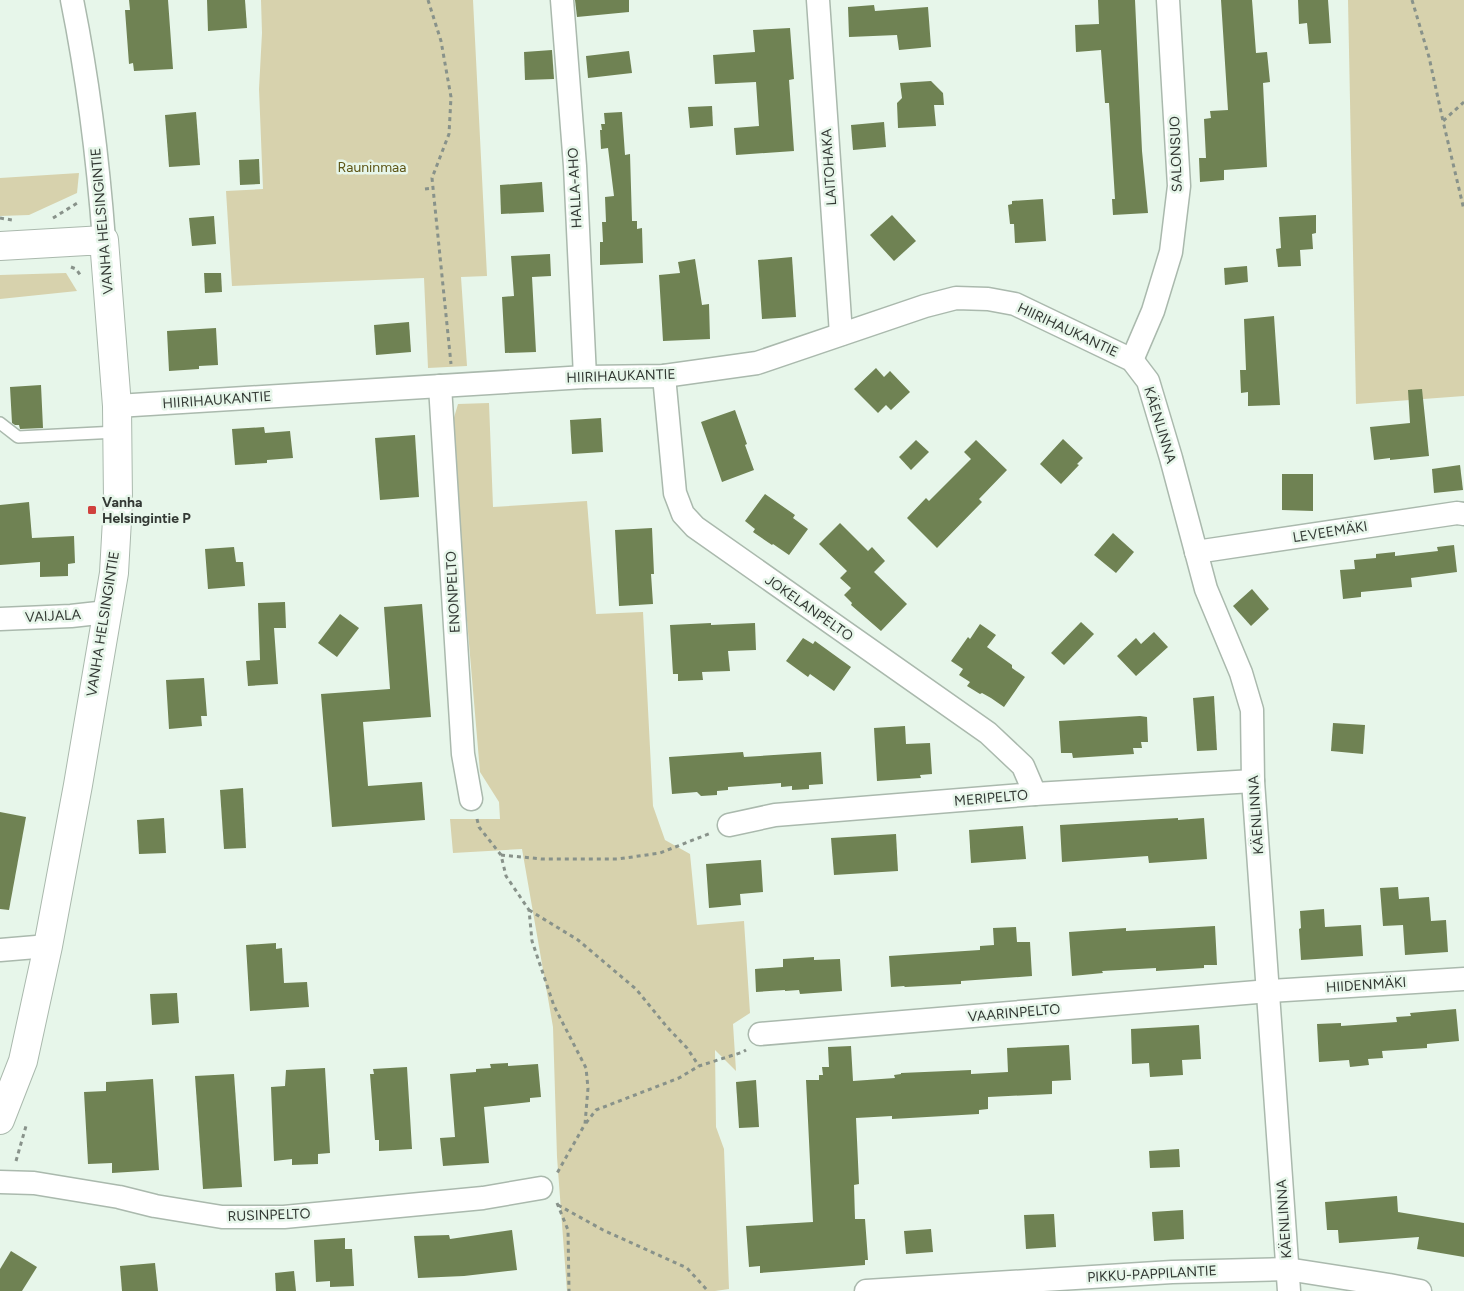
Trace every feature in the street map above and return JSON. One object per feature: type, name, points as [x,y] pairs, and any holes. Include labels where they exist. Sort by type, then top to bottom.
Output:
[{"type":"street","name":"VANHA HELSINGINTIE","points":[[0,1120],[23,1061],[48,946],[114,573],[118,502],[117,419],[104,240],[97,157],[72,0]]},
{"type":"street","name":"HALLA-AHO","points":[[562,0],[575,166],[585,377]]},
{"type":"street","name":"LAITOHAKA","points":[[818,0],[841,334]]},
{"type":"street","name":"SALONSUO","points":[[1132,360],[1153,311],[1170,252],[1180,186],[1168,0]]},
{"type":"street","points":[[0,246],[104,240]]},
{"type":"street","name":"HIIRIHAUKANTIE","points":[[117,419],[447,385],[585,377],[664,376],[758,363],[925,306],[956,298],[988,299],[1015,304],[1132,360]]},
{"type":"street","name":"KÄENLINNA","points":[[1132,360],[1148,381],[1206,589],[1240,673],[1252,710],[1253,781],[1288,1280]]},
{"type":"street","name":"JOKELANPELTO","points":[[664,376],[675,493],[683,514],[695,527],[988,733],[1023,766],[1035,794]]},
{"type":"street","name":"ENONPELTO","points":[[447,385],[463,754],[471,799]]},
{"type":"street","name":"LEVEEMÄKI","points":[[1196,552],[1447,514],[1464,514]]},
{"type":"street","name":"VAIJALA","points":[[0,619],[71,616],[107,612]]},
{"type":"street","name":"MERIPELTO","points":[[729,824],[775,815],[1035,794],[1253,781]]},
{"type":"street","points":[[0,950],[48,946]]},
{"type":"street","name":"HIIDENMÄKI","points":[[1269,992],[1464,979]]},
{"type":"street","name":"VAARINPELTO","points":[[760,1034],[1269,992]]},
{"type":"street","name":"RUSINPELTO","points":[[0,1182],[34,1183],[222,1217],[284,1217],[483,1198],[551,1187]]},
{"type":"street","name":"PIKKU-PAPPILANTIE","points":[[866,1291],[1162,1273],[1389,1285],[1420,1291]]},
{"type":"lane","points":[[0,423],[18,437],[117,419]]},
{"type":"path","points":[[428,0],[441,41],[451,97],[449,134],[432,178],[447,385]]},
{"type":"path","points":[[1412,0],[1429,57],[1464,210]]},
{"type":"path","points":[[1443,121],[1464,102]]},
{"type":"path","points":[[425,189],[433,188]]},
{"type":"path","points":[[70,266],[76,269],[84,278]]},
{"type":"path","points":[[471,799],[479,827],[501,855],[506,876],[529,910],[578,940],[636,989],[667,1028],[687,1048],[699,1066]]},
{"type":"path","points":[[501,855],[542,859],[618,859],[660,853],[698,840],[729,824]]},
{"type":"path","points":[[529,910],[532,941],[554,1006],[586,1068],[588,1088],[585,1124]]},
{"type":"path","points":[[569,1291],[568,1230],[551,1187],[585,1124],[596,1110],[679,1078],[699,1066],[743,1052],[750,1047],[760,1034]]},
{"type":"path","points":[[551,1187],[557,1204],[603,1230],[687,1268],[708,1291]]},
{"type":"green space","name":"Rauninmaa","points":[[261,0],[473,0],[487,276],[461,277],[467,366],[428,368],[424,278],[232,286],[226,191],[263,189],[259,89],[262,33]]},
{"type":"green space","points":[[1348,0],[1464,0],[1464,396],[1356,404]]},
{"type":"green space","points":[[79,173],[77,193],[29,215],[0,216],[0,178]]},
{"type":"green space","points":[[66,273],[77,291],[0,299],[0,275]]},
{"type":"green space","points":[[489,403],[493,507],[587,501],[596,614],[643,612],[653,806],[665,840],[690,854],[697,925],[744,921],[750,1013],[733,1024],[736,1071],[715,1050],[716,1127],[724,1149],[729,1289],[715,1291],[567,1291],[557,1157],[553,1027],[522,849],[453,853],[450,819],[500,819],[499,802],[480,772],[464,585],[453,421],[458,404]]},
{"type":"building","points":[[129,0],[168,0],[173,69],[134,71],[133,63],[129,64],[125,10],[130,10]]},
{"type":"building","points":[[207,0],[245,0],[247,28],[208,31]]},
{"type":"building","points":[[575,0],[629,0],[629,12],[577,17]]},
{"type":"building","points":[[1098,0],[1135,0],[1142,151],[1148,213],[1113,215],[1112,199],[1115,199],[1109,103],[1105,103],[1101,50],[1076,52],[1075,25],[1099,24]]},
{"type":"building","points":[[1221,0],[1252,0],[1256,53],[1267,52],[1270,82],[1263,83],[1267,167],[1224,170],[1224,180],[1200,182],[1199,158],[1206,158],[1204,119],[1211,118],[1210,111],[1228,110]]},
{"type":"building","points":[[1298,0],[1328,0],[1331,43],[1309,44],[1307,23],[1299,24]]},
{"type":"building","points":[[874,5],[875,11],[928,7],[931,47],[899,50],[897,35],[849,37],[848,7]]},
{"type":"building","points":[[790,28],[794,79],[789,80],[794,151],[736,155],[734,128],[759,126],[756,82],[715,84],[713,55],[755,52],[753,30]]},
{"type":"building","points":[[552,50],[554,79],[525,80],[524,52]]},
{"type":"building","points":[[629,51],[632,73],[588,78],[586,56]]},
{"type":"building","points":[[931,81],[943,93],[944,105],[934,105],[936,126],[898,128],[897,103],[902,98],[900,83]]},
{"type":"building","points":[[712,106],[713,126],[690,128],[688,107]]},
{"type":"building","points":[[196,112],[200,165],[169,167],[165,115]]},
{"type":"building","points":[[622,112],[625,155],[630,154],[632,221],[637,221],[637,229],[642,228],[643,263],[600,265],[600,242],[603,242],[602,222],[606,222],[605,197],[614,196],[608,148],[601,149],[600,130],[602,130],[601,124],[605,124],[604,113]]},
{"type":"building","points":[[884,122],[886,147],[853,150],[851,125]]},
{"type":"building","points":[[259,159],[260,184],[240,185],[239,160]]},
{"type":"building","points":[[542,182],[544,212],[501,214],[500,185]]},
{"type":"building","points":[[1043,199],[1046,241],[1015,243],[1014,224],[1010,224],[1008,205],[1012,204],[1012,201]]},
{"type":"building","points":[[892,215],[916,241],[894,261],[870,235]]},
{"type":"building","points":[[1316,215],[1316,233],[1312,234],[1313,249],[1300,250],[1301,266],[1278,267],[1276,249],[1281,248],[1279,217]]},
{"type":"building","points":[[214,216],[216,244],[192,246],[189,218]]},
{"type":"building","points":[[550,254],[551,276],[532,277],[536,352],[505,353],[502,297],[514,296],[511,256]]},
{"type":"building","points":[[792,257],[796,317],[762,319],[758,260]]},
{"type":"building","points":[[695,259],[702,305],[709,304],[710,339],[663,341],[659,275],[680,273],[678,262]]},
{"type":"building","points":[[1247,266],[1248,282],[1225,285],[1224,268]]},
{"type":"building","points":[[204,273],[221,273],[222,292],[205,293]]},
{"type":"building","points":[[1274,316],[1280,405],[1248,406],[1248,392],[1241,393],[1240,370],[1246,370],[1244,319]]},
{"type":"building","points":[[409,322],[411,352],[376,355],[374,325]]},
{"type":"building","points":[[216,328],[218,365],[199,366],[199,369],[169,371],[167,331]]},
{"type":"building","points":[[876,368],[884,377],[890,371],[910,392],[891,410],[886,405],[878,413],[854,389]]},
{"type":"building","points":[[41,385],[43,428],[20,429],[19,425],[12,423],[10,387]]},
{"type":"building","points":[[1422,389],[1429,456],[1374,460],[1370,427],[1410,423],[1408,390]]},
{"type":"building","points":[[735,410],[754,470],[722,482],[701,422]]},
{"type":"building","points":[[601,418],[603,452],[572,454],[570,420]]},
{"type":"building","points":[[264,427],[265,433],[290,431],[293,458],[267,460],[267,463],[235,465],[232,429]]},
{"type":"building","points":[[415,435],[419,497],[380,500],[375,438]]},
{"type":"building","points":[[1063,439],[1083,458],[1061,484],[1040,464]]},
{"type":"building","points":[[916,440],[929,452],[911,470],[899,457]]},
{"type":"building","points":[[976,440],[1007,470],[979,499],[982,502],[937,548],[907,518],[926,498],[929,501],[971,459],[964,452]]},
{"type":"building","points":[[1460,465],[1463,490],[1434,493],[1432,469]]},
{"type":"building","points":[[1282,474],[1313,474],[1313,511],[1282,510]]},
{"type":"building","points":[[765,494],[795,515],[793,518],[808,529],[789,555],[753,532],[755,529],[745,521]]},
{"type":"building","points":[[29,502],[32,538],[74,536],[75,563],[68,564],[68,576],[40,577],[40,562],[0,565],[0,505]]},
{"type":"building","points":[[840,523],[868,551],[872,547],[885,561],[874,572],[907,604],[881,631],[851,605],[852,603],[844,595],[851,588],[840,578],[847,571],[819,544]]},
{"type":"building","points":[[652,528],[654,574],[651,574],[653,604],[619,606],[615,530]]},
{"type":"building","points":[[1113,533],[1134,552],[1116,573],[1094,555]]},
{"type":"building","points":[[1454,545],[1457,572],[1411,578],[1412,587],[1361,592],[1361,597],[1343,599],[1340,570],[1355,569],[1354,560],[1376,558],[1376,554],[1395,552],[1395,556],[1438,551],[1437,547]]},
{"type":"building","points":[[234,547],[236,562],[243,562],[245,586],[208,589],[205,549]]},
{"type":"building","points":[[1252,589],[1269,609],[1251,626],[1233,606]]},
{"type":"building","points":[[285,602],[286,628],[274,628],[278,684],[248,686],[246,661],[260,660],[258,603]]},
{"type":"building","points":[[422,604],[431,717],[363,722],[368,786],[422,782],[425,820],[332,827],[321,694],[390,689],[384,607]]},
{"type":"building","points":[[340,614],[359,628],[337,657],[318,643]]},
{"type":"building","points":[[1081,622],[1094,634],[1064,665],[1051,653]]},
{"type":"building","points":[[711,623],[711,625],[755,623],[756,650],[728,651],[730,671],[702,672],[703,680],[678,681],[678,674],[673,674],[670,625]]},
{"type":"building","points":[[980,624],[996,635],[987,647],[1025,677],[1004,707],[967,686],[970,682],[959,675],[963,669],[951,661]]},
{"type":"building","points":[[1154,632],[1168,647],[1136,676],[1117,656],[1136,638],[1141,644]]},
{"type":"building","points":[[803,638],[813,644],[815,641],[851,667],[834,691],[810,674],[808,677],[786,661]]},
{"type":"building","points":[[204,678],[207,716],[201,716],[202,726],[169,729],[166,680]]},
{"type":"building","points":[[1214,696],[1217,750],[1197,751],[1193,698]]},
{"type":"building","points":[[1147,717],[1148,742],[1141,742],[1142,748],[1133,748],[1134,754],[1073,758],[1072,753],[1061,753],[1059,721]]},
{"type":"building","points":[[1333,723],[1365,725],[1363,754],[1331,751]]},
{"type":"building","points":[[905,726],[906,744],[930,743],[932,774],[920,775],[921,778],[877,781],[874,728]]},
{"type":"building","points":[[743,752],[744,757],[821,752],[823,784],[809,785],[809,789],[792,790],[792,786],[781,787],[781,783],[728,787],[728,790],[717,791],[717,795],[701,796],[697,792],[672,794],[669,757]]},
{"type":"building","points":[[243,788],[246,848],[224,849],[220,790]]},
{"type":"building","points":[[0,812],[26,817],[9,910],[0,909]]},
{"type":"building","points":[[164,818],[166,853],[139,854],[137,820]]},
{"type":"building","points":[[1178,818],[1178,820],[1204,818],[1207,859],[1149,863],[1148,856],[1062,862],[1060,825]]},
{"type":"building","points":[[1023,826],[1026,859],[971,863],[969,830]]},
{"type":"building","points":[[896,834],[898,871],[834,875],[831,838]]},
{"type":"building","points":[[761,860],[763,892],[740,894],[741,905],[709,908],[706,864]]},
{"type":"building","points":[[1398,887],[1399,899],[1429,897],[1431,921],[1446,920],[1448,952],[1405,955],[1403,925],[1383,926],[1380,888]]},
{"type":"building","points":[[1324,909],[1325,927],[1361,925],[1363,956],[1301,960],[1300,911]]},
{"type":"building","points":[[1215,926],[1217,965],[1204,965],[1204,968],[1156,971],[1156,968],[1102,971],[1103,973],[1072,976],[1069,932],[1126,928],[1126,931]]},
{"type":"building","points":[[1016,927],[1017,942],[1030,942],[1032,976],[961,981],[961,984],[891,987],[889,956],[980,950],[980,946],[994,945],[993,928]]},
{"type":"building","points":[[276,943],[276,949],[282,948],[284,983],[307,982],[309,1007],[250,1011],[246,945]]},
{"type":"building","points":[[814,957],[814,960],[840,959],[842,991],[800,994],[799,990],[756,992],[755,969],[783,967],[783,959]]},
{"type":"building","points":[[177,993],[179,1023],[152,1025],[150,994]]},
{"type":"building","points":[[1456,1009],[1459,1041],[1427,1044],[1427,1048],[1382,1051],[1383,1058],[1368,1059],[1369,1065],[1350,1067],[1349,1060],[1319,1062],[1317,1024],[1341,1023],[1341,1026],[1397,1022],[1396,1017],[1411,1016],[1410,1013]]},
{"type":"building","points":[[1199,1025],[1201,1059],[1182,1060],[1183,1075],[1150,1077],[1149,1063],[1132,1064],[1131,1029]]},
{"type":"building","points":[[1069,1045],[1071,1080],[1052,1081],[1052,1094],[988,1097],[988,1109],[979,1110],[979,1114],[892,1119],[892,1116],[856,1118],[859,1184],[854,1185],[855,1219],[865,1219],[868,1260],[865,1260],[865,1265],[760,1273],[760,1266],[749,1267],[746,1226],[813,1222],[806,1080],[819,1080],[819,1075],[823,1075],[822,1067],[829,1067],[828,1047],[851,1046],[853,1081],[895,1078],[894,1075],[901,1073],[971,1070],[971,1074],[1008,1072],[1007,1048]]},
{"type":"building","points":[[508,1063],[508,1066],[538,1064],[541,1097],[530,1098],[530,1102],[484,1107],[489,1163],[443,1166],[440,1138],[455,1137],[450,1074],[476,1072],[476,1069],[491,1068],[490,1064]]},
{"type":"building","points":[[407,1067],[412,1149],[379,1151],[379,1140],[375,1140],[370,1074],[374,1074],[373,1069]]},
{"type":"building","points":[[325,1068],[330,1153],[318,1154],[318,1164],[292,1165],[292,1159],[274,1161],[271,1087],[285,1086],[286,1070]]},
{"type":"building","points":[[234,1074],[242,1187],[203,1189],[195,1076]]},
{"type":"building","points":[[153,1079],[159,1170],[112,1173],[112,1163],[88,1164],[84,1092],[106,1091],[106,1082]]},
{"type":"building","points":[[756,1080],[759,1127],[739,1128],[736,1082]]},
{"type":"building","points":[[1179,1149],[1180,1167],[1150,1168],[1149,1151]]},
{"type":"building","points":[[1397,1196],[1398,1212],[1464,1223],[1464,1257],[1417,1249],[1419,1237],[1339,1243],[1338,1230],[1327,1230],[1325,1202]]},
{"type":"building","points":[[1183,1210],[1184,1239],[1154,1241],[1152,1212]]},
{"type":"building","points":[[1054,1214],[1056,1247],[1026,1249],[1024,1215]]},
{"type":"building","points":[[931,1229],[933,1252],[906,1254],[904,1231]]},
{"type":"building","points":[[512,1230],[517,1270],[464,1276],[418,1278],[414,1236],[449,1235],[450,1239]]},
{"type":"building","points":[[345,1238],[345,1249],[352,1249],[354,1286],[330,1287],[330,1281],[316,1282],[314,1240]]},
{"type":"building","points":[[11,1251],[37,1267],[22,1291],[0,1291],[0,1269]]},
{"type":"building","points":[[155,1263],[158,1291],[122,1291],[120,1266]]},
{"type":"building","points":[[294,1271],[296,1291],[276,1291],[275,1273]]},
{"type":"place","name":"Vanha Helsingintie P","points":[[92,510]]}]
